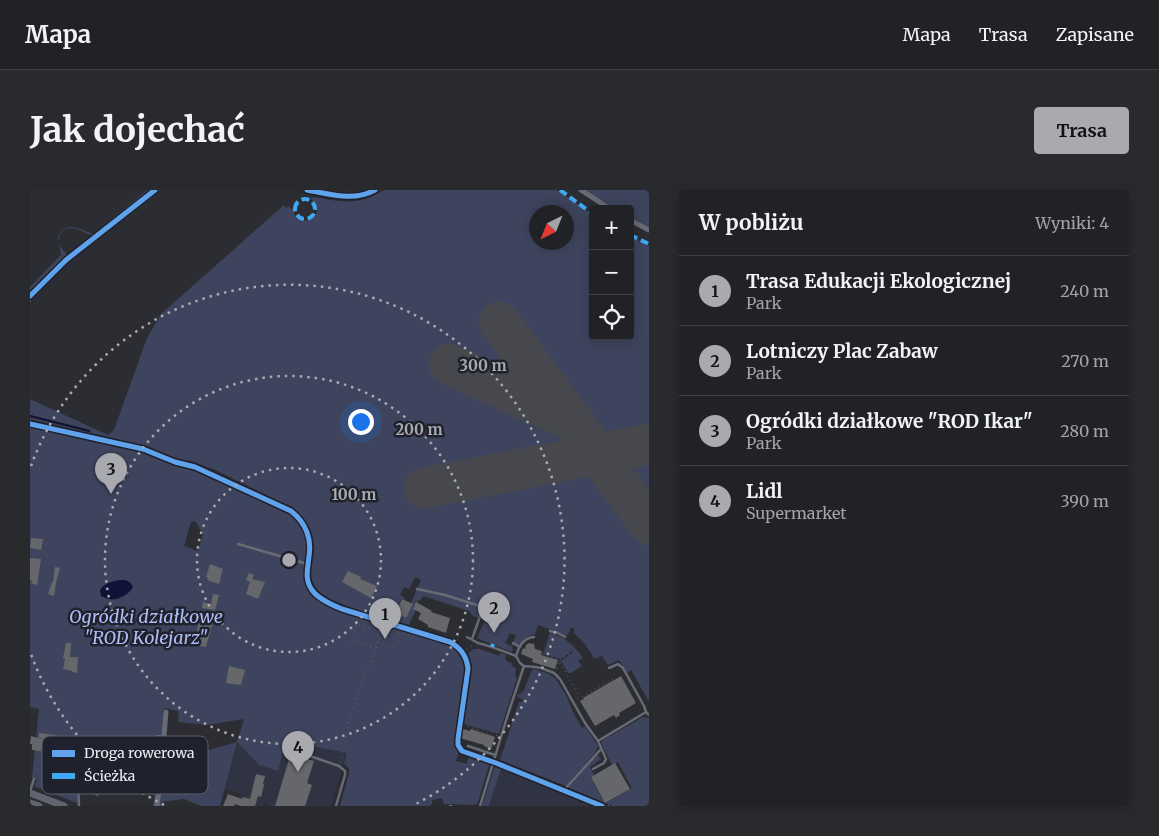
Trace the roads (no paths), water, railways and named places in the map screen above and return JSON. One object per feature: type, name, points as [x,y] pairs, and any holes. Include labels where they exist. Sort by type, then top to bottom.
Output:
[{"type":"main road","points":[[30,792],[64,806]]},
{"type":"main road","points":[[30,803],[39,806]]},
{"type":"street","points":[[581,190],[604,205]]},
{"type":"street","points":[[634,222],[649,230]]},
{"type":"street","points":[[164,736],[166,712]]},
{"type":"lane","points":[[238,544],[310,564]]},
{"type":"lane","points":[[417,589],[480,606],[482,611],[472,639]]},
{"type":"lane","points":[[550,632],[558,633],[565,637]]},
{"type":"lane","points":[[467,637],[478,643],[516,656],[524,666],[536,667],[554,674],[560,679],[585,724],[598,741],[606,758],[604,763],[593,769]]},
{"type":"lane","points":[[516,656],[524,640],[534,637]]},
{"type":"lane","points":[[513,644],[520,646]]},
{"type":"lane","points":[[609,668],[618,664],[622,668],[649,715]]},
{"type":"lane","points":[[480,806],[524,666]]},
{"type":"lane","points":[[598,741],[646,712]]},
{"type":"lane","points":[[468,746],[495,755]]},
{"type":"lane","points":[[565,789],[601,749]]},
{"type":"lane","points":[[304,754],[339,766],[345,771],[336,806]]},
{"type":"lane","points":[[30,792],[34,779]]},
{"type":"waterway","points":[[30,416],[89,431]]},
{"type":"place","name":"Ogródki działkowe \"ROD Ikar\"","points":[[111,494]]},
{"type":"place","name":"Lotniczy Plac Zabaw","points":[[494,633]]},
{"type":"place","name":"Trasa Edukacji Ekologicznej","points":[[385,639]]},
{"type":"place","name":"Lidl","points":[[298,772]]},
{"type":"park label","name":"Ogródki działkowe \"ROD Kolejarz\"","points":[[146,626]]}]
